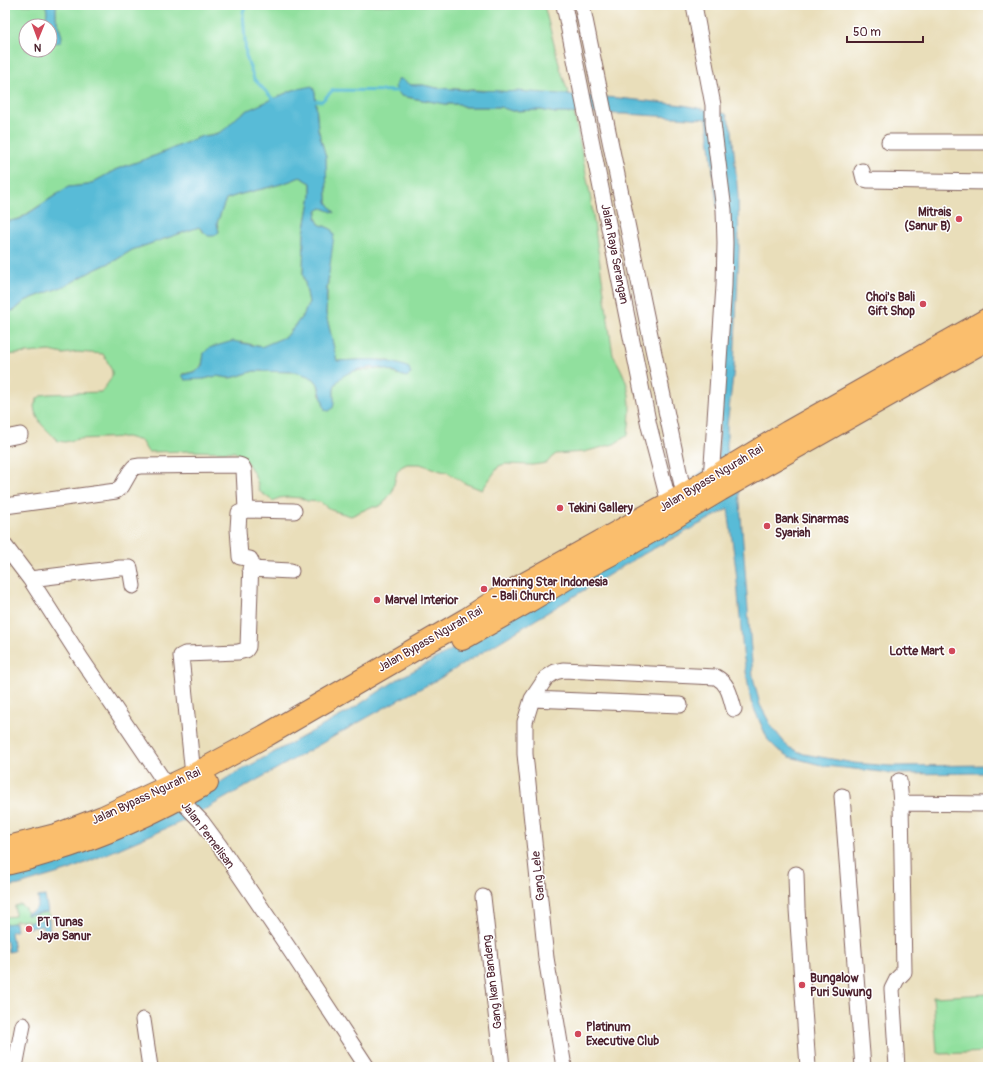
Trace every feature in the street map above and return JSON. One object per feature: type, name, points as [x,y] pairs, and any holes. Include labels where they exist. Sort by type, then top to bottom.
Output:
[{"type":"highway","name":"Jalan Bypass Ngurah Rai","points":[[741,470],[788,432],[988,319]]},
{"type":"highway","name":"Jalan Bypass Ngurah Rai","points":[[5,864],[64,848],[113,830],[178,796],[529,601],[566,570],[677,499],[741,470],[988,339]]},
{"type":"highway","name":"Jalan Bypass Ngurah Rai","points":[[5,848],[63,833],[103,817],[178,796],[193,775],[265,736],[467,619],[499,598],[630,544],[715,482]]},
{"type":"street","name":"Jalan Raya Serangan","points":[[564,5],[649,426],[677,499]]},
{"type":"street","name":"Jalan Raya Serangan","points":[[582,5],[647,323],[677,499]]},
{"type":"street","points":[[694,5],[713,116],[724,210],[724,286],[715,482]]},
{"type":"street","points":[[889,142],[988,142]]},
{"type":"street","points":[[862,171],[864,179],[868,180],[988,182]]},
{"type":"street","points":[[5,438],[20,435]]},
{"type":"street","points":[[5,506],[116,491],[122,486],[134,467],[240,465],[244,470],[246,510]]},
{"type":"street","points":[[193,775],[181,656],[185,654],[238,652],[246,650],[248,647],[250,559],[241,558],[240,556],[238,515],[240,511],[246,510],[294,511]]},
{"type":"street","name":"Jalan Pemelisan","points":[[5,546],[30,579],[82,660],[178,796],[202,822],[290,950],[367,1067]]},
{"type":"street","points":[[30,579],[130,568],[132,586]]},
{"type":"street","points":[[250,569],[291,571]]},
{"type":"street","points":[[535,693],[546,678],[555,672],[563,670],[716,678],[723,681],[726,685],[734,709]]},
{"type":"street","points":[[535,693],[680,705]]},
{"type":"street","name":"Gang Lele","points":[[535,693],[525,722],[525,754],[546,958],[564,1067]]},
{"type":"street","points":[[897,1067],[892,989],[897,979],[904,972],[901,803],[899,781]]},
{"type":"street","points":[[842,796],[863,1067]]},
{"type":"street","points":[[901,803],[988,804]]},
{"type":"street","points":[[796,874],[808,1067]]},
{"type":"street","name":"Gang Ikan Bandeng","points":[[483,898],[502,1067]]},
{"type":"street","points":[[143,1020],[150,1067]]},
{"type":"street","points":[[15,1067],[23,1025]]},
{"type":"green space","points":[[5,5],[46,5],[46,18],[18,18],[18,58],[58,58],[58,35],[61,29],[58,18],[56,18],[56,5],[544,5],[560,68],[569,95],[437,88],[408,84],[401,96],[445,104],[459,104],[465,107],[500,107],[512,111],[541,110],[555,113],[574,113],[590,194],[613,355],[624,375],[629,393],[630,412],[628,435],[614,444],[584,452],[556,454],[547,463],[532,465],[505,464],[499,466],[482,490],[464,483],[447,472],[420,464],[407,464],[401,467],[397,472],[392,492],[383,504],[377,507],[371,507],[351,516],[331,510],[320,502],[307,501],[301,498],[288,497],[279,498],[273,501],[259,491],[257,480],[248,464],[235,452],[148,452],[141,441],[127,437],[78,439],[65,442],[58,441],[41,424],[35,412],[34,406],[37,399],[42,395],[101,392],[111,377],[112,370],[103,354],[77,352],[63,354],[50,351],[5,355],[5,313],[15,310],[25,301],[67,285],[116,260],[132,250],[199,227],[203,232],[219,232],[217,223],[226,199],[282,184],[300,177],[311,183],[311,195],[304,234],[303,273],[309,302],[304,314],[287,336],[261,347],[241,342],[204,353],[199,369],[182,374],[204,379],[216,376],[229,378],[254,371],[296,372],[314,379],[318,384],[320,396],[333,407],[334,388],[337,382],[347,372],[386,369],[398,375],[389,360],[337,361],[326,314],[331,229],[319,224],[316,218],[317,211],[322,208],[334,212],[327,202],[326,157],[318,129],[315,92],[293,90],[242,113],[223,132],[202,136],[157,155],[117,169],[88,185],[68,187],[19,219],[5,222]]},
{"type":"green space","points":[[20,904],[25,908],[27,915],[48,912],[49,919],[28,922],[28,920],[15,921],[15,923],[5,924],[5,917],[15,916],[15,906]]},
{"type":"green space","points":[[988,994],[988,1052],[941,1054],[937,1052],[933,997]]},
{"type":"water","points":[[46,5],[56,5],[56,18],[46,18]]},
{"type":"water","points":[[58,24],[62,36],[61,42],[58,42]]},
{"type":"water","points":[[399,78],[411,85],[423,85],[437,88],[508,92],[516,91],[619,98],[683,105],[726,114],[732,130],[738,196],[739,249],[734,368],[727,426],[727,450],[728,460],[739,489],[753,677],[760,705],[772,727],[788,747],[804,754],[854,763],[891,766],[988,765],[988,773],[901,774],[825,766],[790,757],[777,749],[768,740],[751,702],[743,653],[736,570],[728,509],[638,557],[437,680],[400,699],[188,819],[69,870],[19,885],[5,887],[5,874],[193,801],[227,778],[348,712],[398,679],[459,646],[718,460],[727,293],[707,119],[626,114],[555,113],[541,110],[512,111],[500,107],[465,107],[459,104],[445,104],[401,96],[395,87]]},
{"type":"water","points":[[312,86],[315,92],[318,129],[326,157],[327,202],[335,213],[322,208],[317,211],[316,218],[319,224],[331,229],[334,235],[327,288],[326,314],[337,361],[374,360],[391,362],[409,368],[411,374],[406,377],[379,368],[355,370],[348,373],[342,377],[334,389],[334,405],[329,411],[325,410],[318,384],[314,379],[296,372],[254,371],[229,378],[216,376],[204,379],[185,380],[182,375],[197,371],[202,366],[204,353],[209,348],[233,341],[261,347],[287,336],[304,314],[309,302],[303,273],[304,234],[311,195],[311,183],[300,177],[282,184],[226,199],[217,223],[219,232],[214,236],[208,236],[199,227],[132,250],[116,260],[67,285],[25,301],[15,310],[5,313],[5,222],[20,219],[68,187],[88,185],[117,169],[157,155],[202,136],[218,133],[224,130],[236,118],[248,110],[293,90]]},
{"type":"water","points":[[45,896],[48,912],[27,915],[26,913],[36,908],[38,897]]},
{"type":"water","points":[[49,919],[50,933],[44,934],[42,926],[29,928],[28,922]]},
{"type":"water","points":[[15,923],[16,931],[11,932],[14,951],[8,952],[7,941],[5,941],[5,924]]},
{"type":"waterway","points":[[246,5],[243,12],[246,56],[254,79],[273,99],[275,99]]},
{"type":"waterway","points":[[313,101],[322,101],[333,90],[401,91]]},
{"type":"place","name":"Mitrais (Sanur B)","points":[[959,219]]},
{"type":"place","name":"Choi's Bali Gift Shop","points":[[923,304]]},
{"type":"place","name":"Tekini Gallery","points":[[560,508]]},
{"type":"place","name":"Bank Sinarmas Syariah","points":[[767,526]]},
{"type":"place","name":"Morning Star Indonesia - Bali Church","points":[[484,589]]},
{"type":"place","name":"Marvel Interior","points":[[377,600]]},
{"type":"place","name":"Lotte Mart","points":[[952,651]]},
{"type":"place","name":"PT Tunas Jaya Sanur","points":[[29,929]]},
{"type":"place","name":"Bungalow Puri Suwung","points":[[802,985]]},
{"type":"place","name":"Platinum Executive Club","points":[[578,1034]]}]
